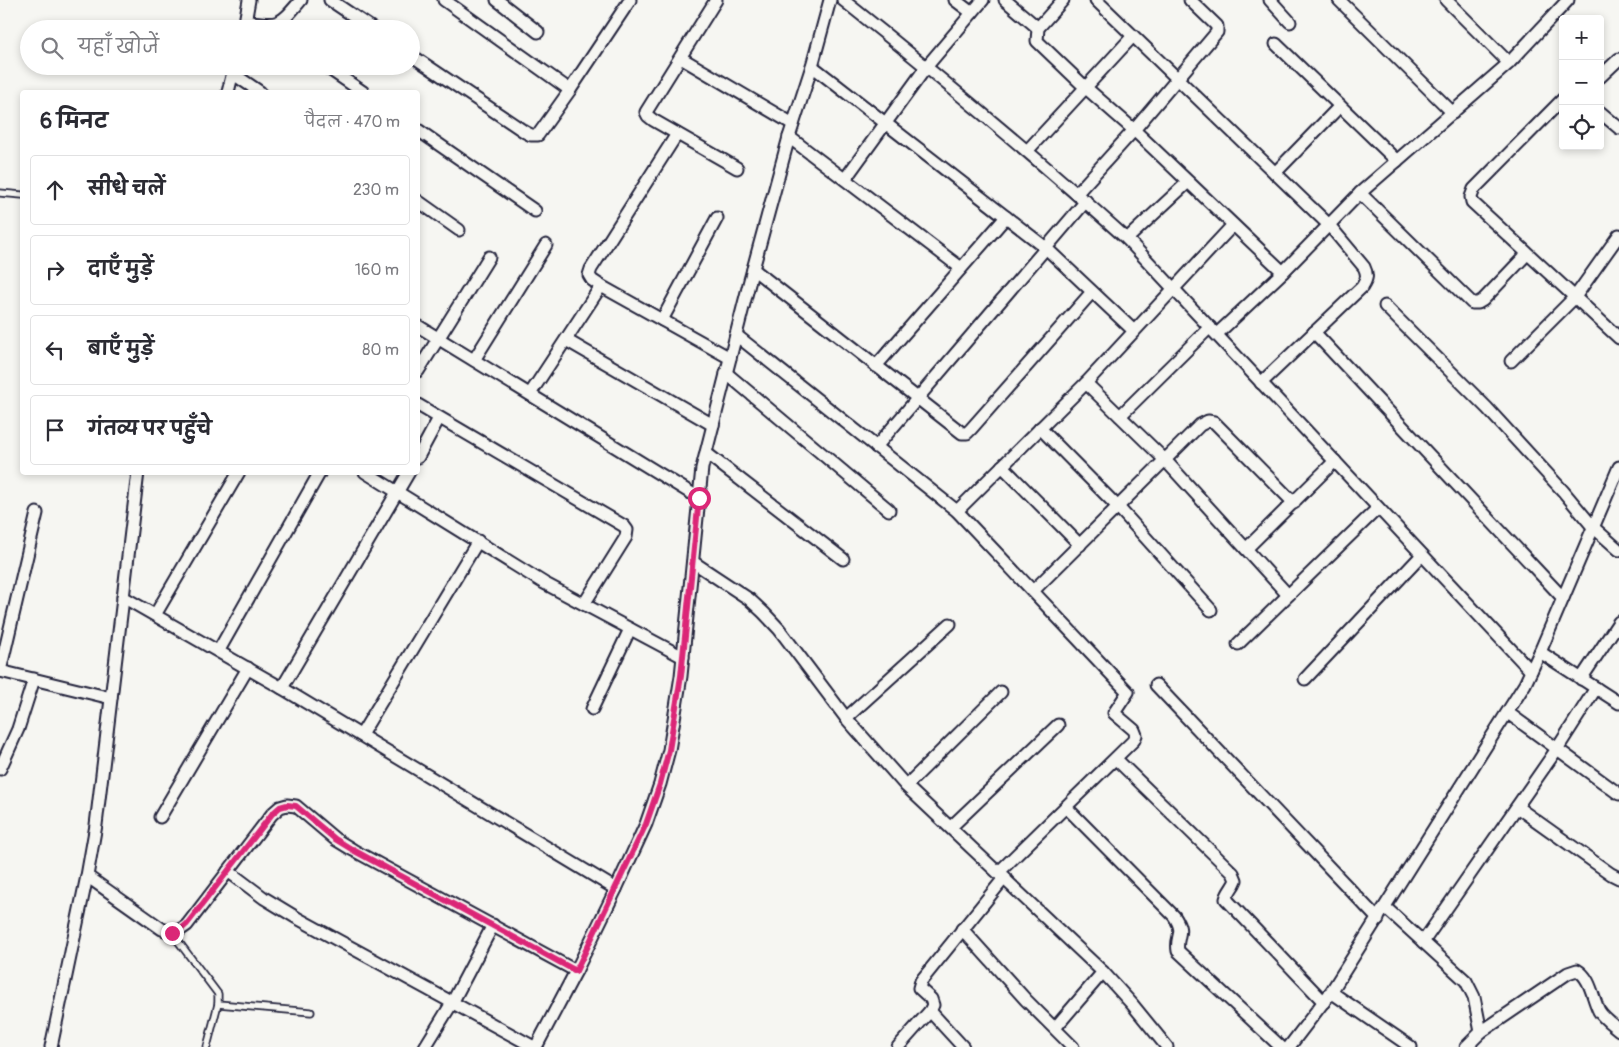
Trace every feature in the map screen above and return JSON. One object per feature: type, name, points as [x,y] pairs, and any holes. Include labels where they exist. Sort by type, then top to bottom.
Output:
[{"type":"street","points":[[246,20],[249,0]]},
{"type":"street","points":[[282,20],[301,0]]},
{"type":"street","points":[[332,0],[360,20]]},
{"type":"street","points":[[444,0],[570,90]]},
{"type":"street","points":[[497,0],[538,32]]},
{"type":"street","points":[[716,0],[646,112],[653,120],[737,168]]},
{"type":"street","points":[[228,871],[264,898],[297,918],[535,1047],[576,971],[616,889],[646,824],[660,784],[669,750],[683,657],[699,498],[706,453],[789,136],[812,66],[830,0]]},
{"type":"street","points":[[843,0],[927,66],[1081,197],[1127,239],[1174,287],[1261,383],[1531,671]]},
{"type":"street","points":[[955,0],[972,13]]},
{"type":"street","points":[[845,179],[927,66],[983,0]]},
{"type":"street","points":[[1005,0],[1038,28]]},
{"type":"street","points":[[1063,0],[1038,28],[1037,41],[1084,87],[1134,130],[1282,272]]},
{"type":"street","points":[[1096,0],[1329,225],[1368,274],[1362,287],[1261,383]]},
{"type":"street","points":[[876,447],[1046,248],[1081,197],[1134,130],[1217,32],[1217,26],[1190,0]]},
{"type":"street","points":[[1270,0],[1290,22]]},
{"type":"street","points":[[1340,0],[1453,113]]},
{"type":"street","points":[[1446,0],[1508,63]]},
{"type":"street","points":[[1120,416],[1214,330],[1282,272],[1360,193],[1508,63],[1566,0]]},
{"type":"street","points":[[420,61],[531,134],[538,135],[570,90],[627,1]]},
{"type":"street","points":[[1027,151],[1133,36]]},
{"type":"street","points":[[1276,44],[1397,161]]},
{"type":"street","points":[[681,58],[793,124]]},
{"type":"street","points":[[1604,73],[1619,59]]},
{"type":"street","points":[[812,66],[1046,248],[1134,331]]},
{"type":"street","points":[[228,90],[232,75]]},
{"type":"street","points":[[239,75],[258,90]]},
{"type":"street","points":[[338,75],[360,90]]},
{"type":"street","points":[[1559,102],[1471,193],[1472,202],[1619,338]]},
{"type":"street","points":[[1275,173],[1340,106]]},
{"type":"street","points":[[1604,115],[1619,128]]},
{"type":"street","points":[[420,131],[535,211]]},
{"type":"street","points":[[677,134],[589,275],[592,280],[601,286],[730,358]]},
{"type":"street","points":[[789,136],[961,268]]},
{"type":"street","points":[[1127,239],[1188,182]]},
{"type":"street","points":[[1360,193],[1472,303],[1478,303],[1483,300],[1527,254]]},
{"type":"street","points":[[420,202],[459,230]]},
{"type":"street","points":[[876,366],[1006,217]]},
{"type":"street","points":[[662,320],[717,218]]},
{"type":"street","points":[[956,511],[1086,383],[1233,225]]},
{"type":"street","points":[[1511,361],[1575,297],[1619,235]]},
{"type":"street","points":[[474,360],[546,245]]},
{"type":"street","points":[[420,368],[489,257]]},
{"type":"street","points":[[753,269],[962,433],[967,433],[1092,292]]},
{"type":"street","points":[[530,394],[601,286]]},
{"type":"street","points":[[1385,306],[1487,408],[1593,528],[1619,550]]},
{"type":"street","points":[[420,327],[699,498]]},
{"type":"street","points":[[1314,332],[1563,598]]},
{"type":"street","points":[[736,335],[956,511],[1128,692],[1114,713],[1134,730],[1136,735],[1130,746],[1066,807],[1002,875],[921,982],[919,988],[931,999],[933,1005],[930,1011],[898,1047]]},
{"type":"street","points":[[566,340],[713,425]]},
{"type":"street","points":[[726,373],[889,510]]},
{"type":"street","points":[[1086,383],[1166,461],[1288,595]]},
{"type":"street","points":[[420,407],[624,526],[627,530],[626,537],[584,604]]},
{"type":"street","points":[[420,453],[439,418]]},
{"type":"street","points":[[1033,591],[1166,461],[1200,425],[1208,421],[1214,422],[1294,503]]},
{"type":"street","points":[[1040,428],[1118,507],[1210,610]]},
{"type":"street","points":[[706,453],[843,559]]},
{"type":"street","points":[[1246,549],[1335,462]]},
{"type":"street","points":[[1002,466],[1080,545]]},
{"type":"street","points":[[1288,1047],[1328,997],[1508,713],[1540,652],[1619,467]]},
{"type":"street","points":[[51,1047],[87,876],[99,803],[138,475]]},
{"type":"street","points":[[155,614],[237,475]]},
{"type":"street","points":[[219,650],[318,475]]},
{"type":"street","points":[[370,475],[517,566],[683,657]]},
{"type":"street","points":[[282,688],[407,475]]},
{"type":"street","points":[[1238,644],[1378,508]]},
{"type":"street","points":[[37,513],[0,671],[111,698]]},
{"type":"street","points":[[361,735],[478,541]]},
{"type":"street","points":[[1305,678],[1422,555]]},
{"type":"street","points":[[693,562],[749,600],[764,613],[779,629],[846,718],[906,786],[1103,972],[1167,1047]]},
{"type":"street","points":[[124,597],[219,650],[616,889]]},
{"type":"street","points":[[1582,679],[1619,622]]},
{"type":"street","points":[[846,718],[950,624]]},
{"type":"street","points":[[592,710],[630,629]]},
{"type":"street","points":[[1540,652],[1619,703]]},
{"type":"street","points":[[160,817],[248,668]]},
{"type":"street","points":[[0,769],[18,729],[34,679]]},
{"type":"street","points":[[1156,685],[1378,919]]},
{"type":"street","points":[[1423,942],[1557,749],[1596,688]]},
{"type":"street","points":[[906,786],[1001,692]]},
{"type":"street","points":[[1508,713],[1619,794]]},
{"type":"street","points":[[951,827],[1058,725]]},
{"type":"street","points":[[1116,759],[1233,873],[1236,880],[1226,899],[1328,997],[1411,1047]]},
{"type":"street","points":[[87,876],[162,930],[172,933],[179,931],[187,924],[272,814],[280,807],[287,805],[296,806],[335,839],[353,850],[576,971]]},
{"type":"street","points":[[1066,807],[1174,916],[1180,924],[1181,931],[1177,946],[1178,951],[1281,1047]]},
{"type":"street","points":[[1517,807],[1619,878]]},
{"type":"street","points":[[1386,908],[1466,981],[1474,997],[1481,1032]]},
{"type":"street","points":[[425,1047],[452,1003],[493,925]]},
{"type":"street","points":[[962,929],[1026,1000],[1073,1047]]},
{"type":"street","points":[[1466,1047],[1481,1032],[1568,973],[1577,970],[1586,978],[1600,1011],[1619,1030]]},
{"type":"street","points":[[1055,1028],[1103,972]]},
{"type":"street","points":[[930,1011],[963,1047]]},
{"type":"lane","points":[[0,193],[20,195]]},
{"type":"lane","points":[[172,933],[218,994],[218,1004],[208,1047]]},
{"type":"lane","points":[[218,1004],[311,1012]]},
{"type":"route","points":[[172,933],[179,931],[187,924],[272,814],[280,807],[287,805],[296,806],[335,839],[353,850],[576,971],[646,824],[669,750],[681,676],[699,498]]}]
